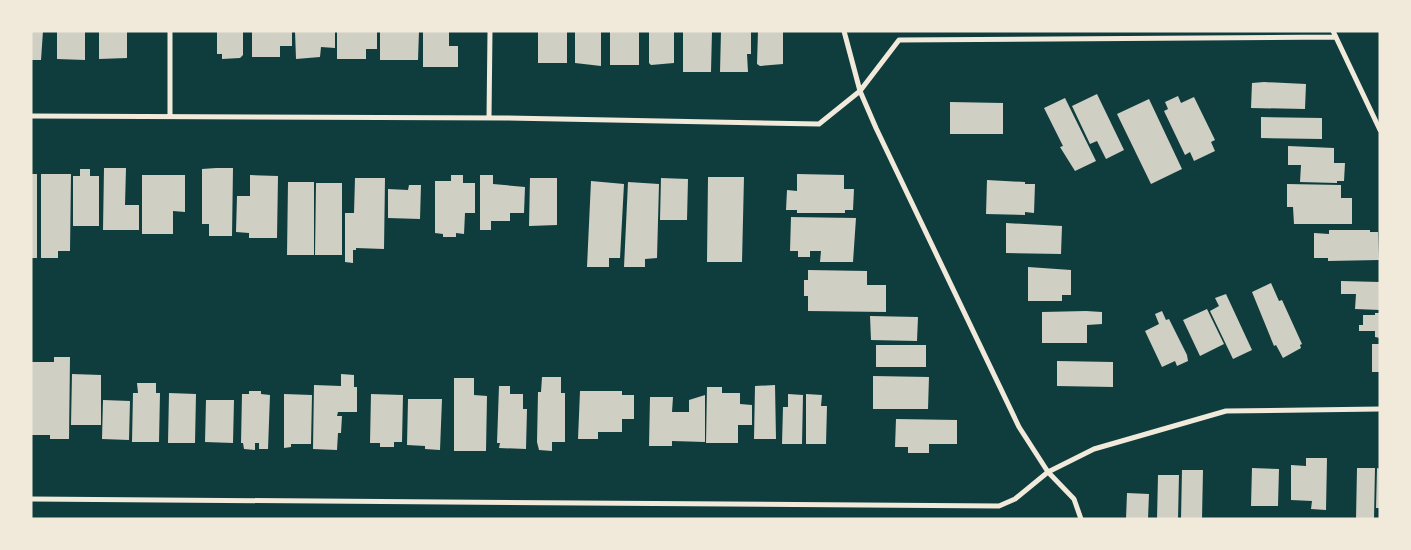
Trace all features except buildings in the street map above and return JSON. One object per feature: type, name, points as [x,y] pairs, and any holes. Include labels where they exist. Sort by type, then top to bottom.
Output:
[{"type":"street","points":[[170,31],[170,116]]},
{"type":"street","points":[[490,31],[490,118]]},
{"type":"street","points":[[844,31],[860,91],[1019,427],[1048,472],[1074,499],[1081,519]]},
{"type":"street","points":[[31,116],[490,118],[819,124],[860,91],[900,40],[1334,34],[1380,130]]},
{"type":"street","points":[[31,500],[999,506],[1014,500],[1048,472],[1097,448],[1226,411],[1380,409]]}]
